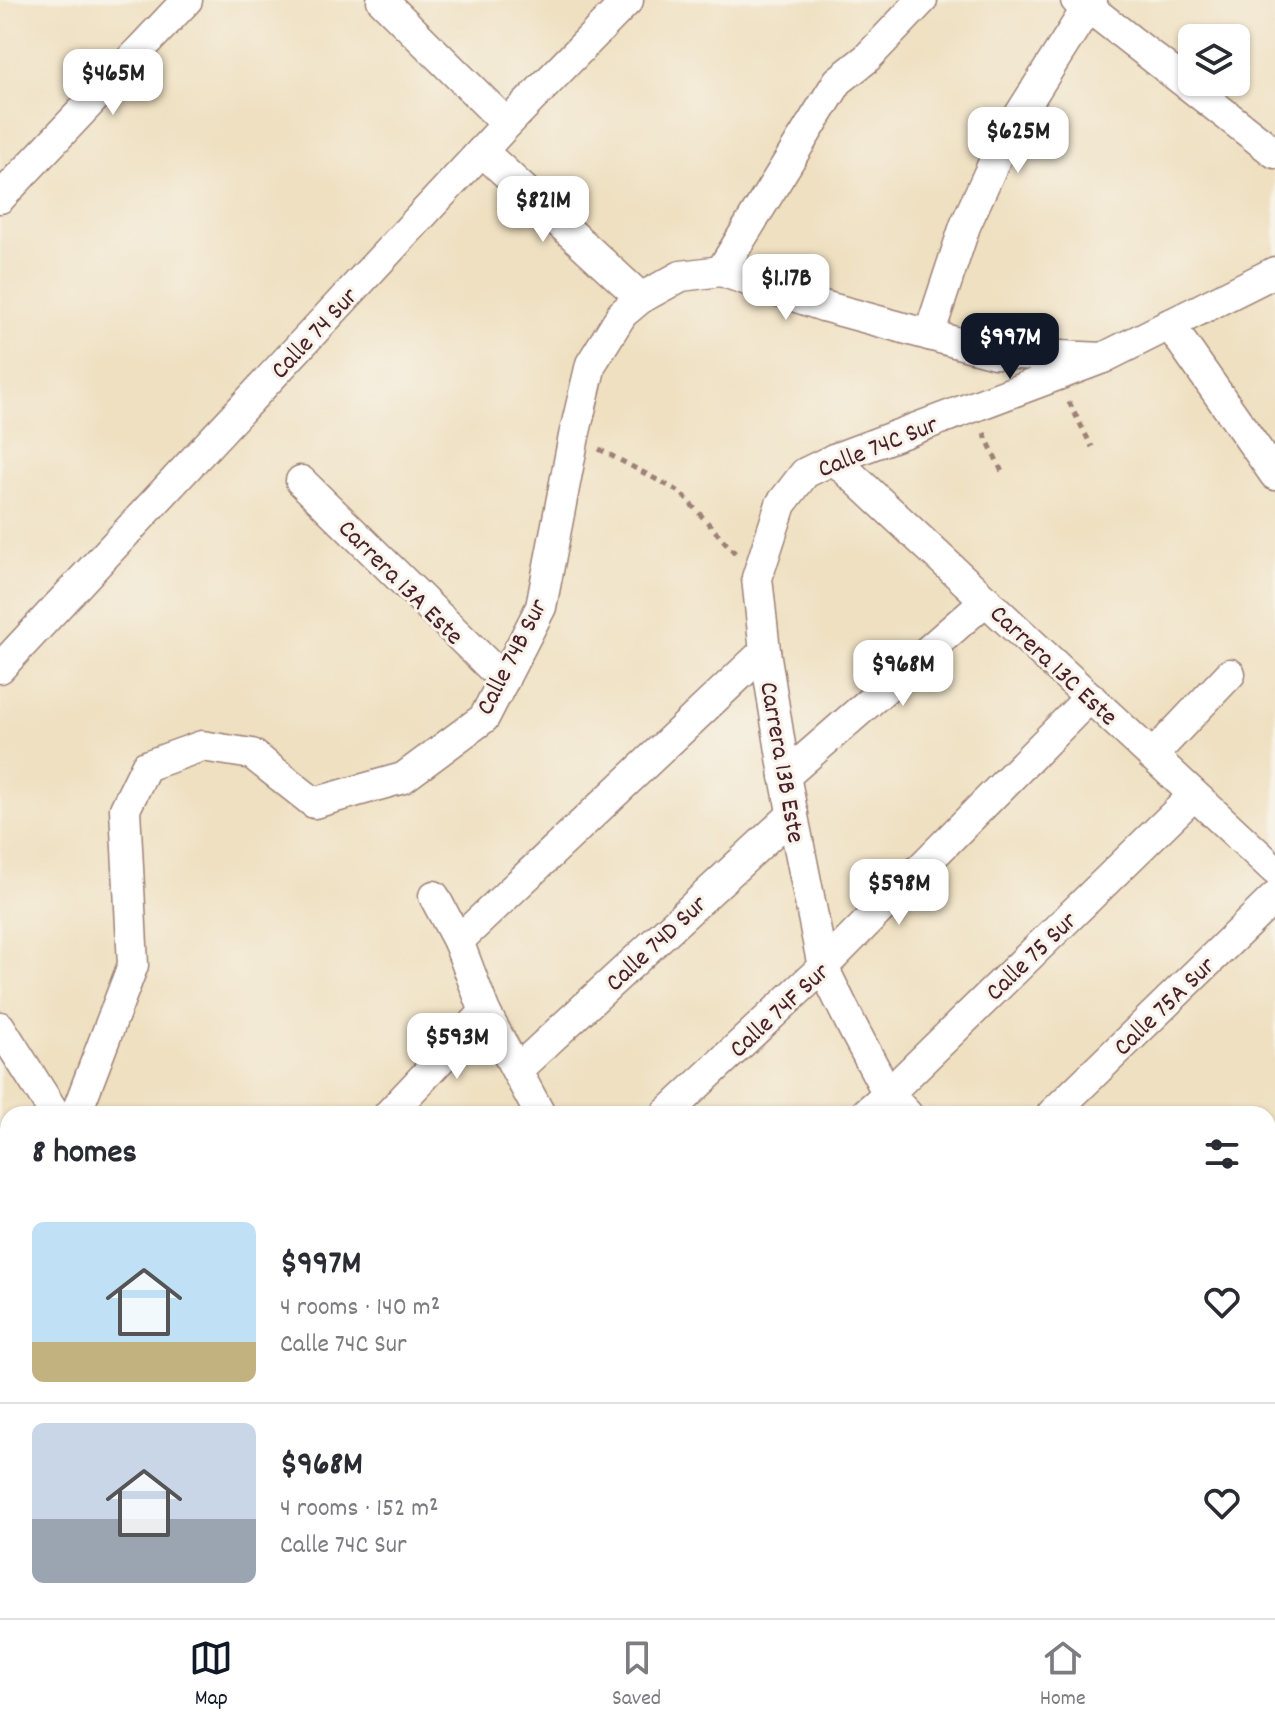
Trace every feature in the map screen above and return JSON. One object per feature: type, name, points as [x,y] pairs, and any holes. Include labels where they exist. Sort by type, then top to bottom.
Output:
[{"type":"street","points":[[0,198],[187,0]]},
{"type":"street","points":[[382,0],[507,124]]},
{"type":"street","name":"Calle 74 Sur","points":[[0,668],[507,124],[628,0]]},
{"type":"street","points":[[721,271],[838,81],[866,59],[922,0]]},
{"type":"street","points":[[929,335],[965,226],[1005,138],[1085,2],[1275,153]]},
{"type":"street","points":[[482,151],[641,298]]},
{"type":"street","name":"Calle 74B Sur","points":[[79,1106],[133,965],[125,809],[146,766],[202,746],[252,754],[314,803],[403,778],[484,718],[541,607],[591,364],[622,314],[641,298],[681,276],[721,271],[823,306],[995,353],[1103,358]]},
{"type":"street","name":"Calle 74C Sur","points":[[757,578],[781,504],[805,473],[834,459],[1103,358],[1275,272]]},
{"type":"street","points":[[1169,324],[1275,475]]},
{"type":"street","name":"Carrera 13C Este","points":[[834,459],[1275,870]]},
{"type":"street","name":"Carrera 13A Este","points":[[301,481],[504,680]]},
{"type":"street","name":"Carrera 13B Este","points":[[757,578],[785,776],[823,967],[853,1028],[898,1104]]},
{"type":"street","points":[[785,776],[986,600]]},
{"type":"street","points":[[458,941],[765,651]]},
{"type":"street","points":[[1152,756],[1230,674]]},
{"type":"street","name":"Calle 74F Sur","points":[[675,1106],[823,967],[1090,697]]},
{"type":"street","name":"Calle 75 Sur","points":[[898,1104],[1194,795]]},
{"type":"street","name":"Calle 74D Sur","points":[[517,1070],[793,814]]},
{"type":"street","points":[[434,896],[458,941],[485,1012],[536,1106]]},
{"type":"street","name":"Calle 75A Sur","points":[[1060,1106],[1275,897]]},
{"type":"street","points":[[397,1106],[485,1012]]},
{"type":"street","points":[[0,1027],[50,1106]]},
{"type":"path","points":[[1055,376],[1092,447]]},
{"type":"path","points":[[972,407],[1002,472]]},
{"type":"path","points":[[574,436],[680,492],[757,578]]}]
